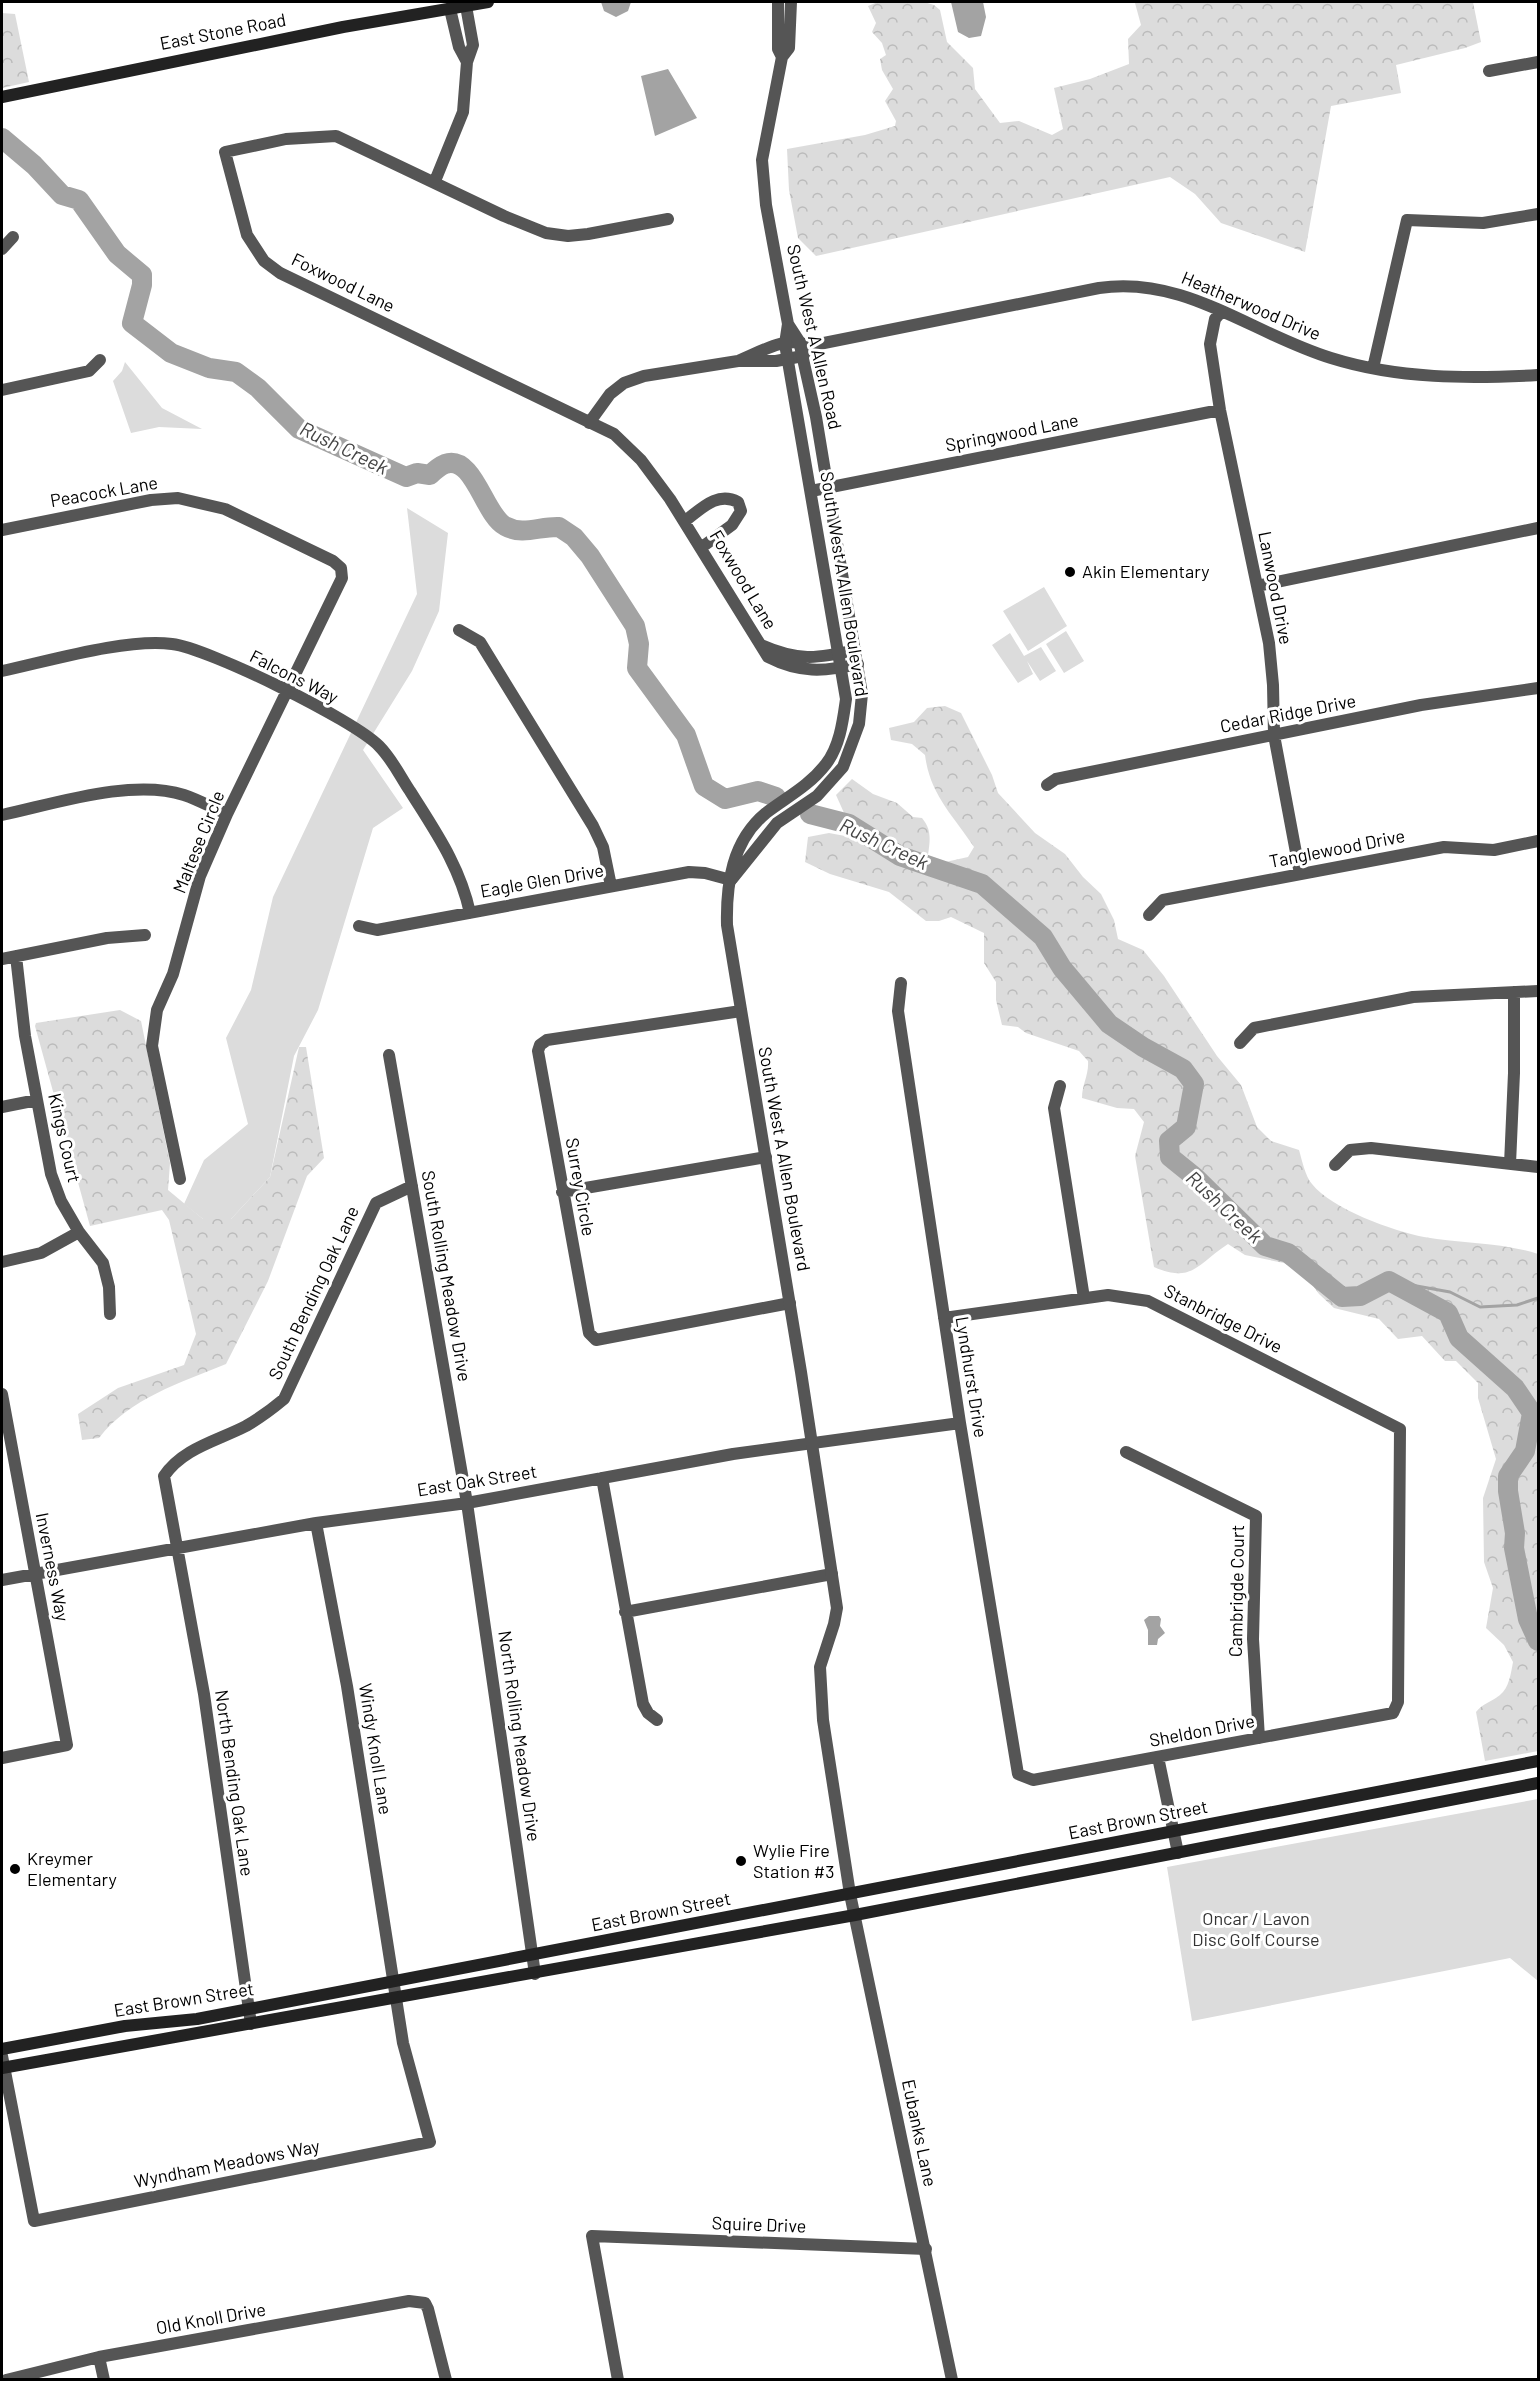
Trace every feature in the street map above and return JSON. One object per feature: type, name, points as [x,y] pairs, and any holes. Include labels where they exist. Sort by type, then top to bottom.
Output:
[{"type":"main road","name":"East Stone Road","points":[[2,97],[343,27],[488,2]]},
{"type":"main road","name":"East Brown Street","points":[[2,2049],[125,2026],[197,2019],[1539,1761]]},
{"type":"main road","name":"East Brown Street","points":[[2,2064],[251,2024],[855,1916],[1539,1783]]},
{"type":"street","points":[[778,2],[778,49],[782,57],[789,48],[791,2]]},
{"type":"street","points":[[435,182],[463,112],[467,62],[473,45],[466,6]]},
{"type":"street","points":[[450,9],[459,47],[467,62]]},
{"type":"street","name":"South West A Allen Road","points":[[782,57],[762,160],[766,205],[788,324],[804,348],[858,664]]},
{"type":"street","points":[[1489,70],[1539,62]]},
{"type":"street","name":"Foxwood Lane","points":[[668,219],[588,234],[568,236],[546,233],[504,216],[336,136],[286,139],[225,152],[247,235],[264,261],[280,273],[589,423],[602,426],[622,440],[652,474],[702,547],[744,621],[761,645],[784,656],[802,658],[855,650]]},
{"type":"street","points":[[1373,368],[1407,220],[1467,224],[1539,214]]},
{"type":"street","points":[[2,249],[13,237]]},
{"type":"street","name":"Heatherwood Drive","points":[[589,423],[610,394],[624,383],[644,376],[738,361],[788,359],[804,348],[1108,287],[1168,290],[1198,300],[1294,345],[1332,359],[1373,368],[1443,377],[1539,375]]},
{"type":"street","name":"Lanwood Drive","points":[[1221,312],[1211,330],[1210,344],[1220,410],[1257,586],[1273,685],[1274,735],[1300,874]]},
{"type":"street","name":"South West A Allen Boulevard","points":[[788,324],[785,344],[840,653],[846,699],[843,722],[830,756],[801,790],[767,813],[753,826],[736,851],[727,900],[727,925],[790,1303],[832,1574]]},
{"type":"street","name":"Heatherwood Drive","points":[[738,361],[785,344],[804,348]]},
{"type":"street","points":[[2,390],[89,371],[100,360]]},
{"type":"street","name":"Springwood Lane","points":[[811,490],[1220,410]]},
{"type":"street","points":[[685,521],[720,498],[729,497],[738,502],[741,511],[732,525],[702,547]]},
{"type":"street","name":"Peacock Lane","points":[[2,530],[151,500],[178,498],[225,509],[333,561],[341,568]]},
{"type":"street","points":[[1257,586],[1539,528]]},
{"type":"street","name":"Maltese Circle","points":[[180,1179],[152,1046],[157,1010],[173,974],[201,876],[226,814],[342,578],[341,568]]},
{"type":"street","points":[[459,630],[480,642],[593,826],[603,847],[611,886]]},
{"type":"street","name":"Falcons Way","points":[[2,671],[124,646],[171,644],[201,651],[286,692],[357,729],[379,746],[452,859],[464,885],[470,913]]},
{"type":"street","points":[[761,645],[768,657],[801,671],[817,672],[858,664]]},
{"type":"street","name":"South West A Allen Boulevard","points":[[731,880],[772,829],[817,796],[843,767],[859,724],[862,694],[858,664]]},
{"type":"street","name":"Cedar Ridge Drive","points":[[1047,785],[1056,779],[1421,705],[1539,688]]},
{"type":"street","points":[[2,815],[117,792],[152,790],[184,795],[226,814]]},
{"type":"street","name":"Tanglewood Drive","points":[[1149,915],[1163,900],[1444,847],[1494,850],[1539,842]]},
{"type":"street","name":"Eagle Glen Drive","points":[[359,926],[377,930],[689,872],[705,873],[731,880]]},
{"type":"street","points":[[2,959],[107,938],[145,935]]},
{"type":"street","name":"Kings Court","points":[[16,956],[25,1036],[51,1174],[61,1201],[79,1232],[103,1263],[110,1287],[110,1314]]},
{"type":"street","name":"Lyndhurst Drive","points":[[901,983],[898,1011],[960,1423],[1018,1774]]},
{"type":"street","points":[[1240,1043],[1254,1028],[1413,997],[1539,991]]},
{"type":"street","points":[[1510,1164],[1514,992]]},
{"type":"street","name":"Surrey Circle","points":[[741,1011],[547,1040],[540,1045],[538,1051],[589,1333],[596,1340],[790,1303]]},
{"type":"street","name":"South Rolling Meadow Drive","points":[[389,1055],[467,1503]]},
{"type":"street","points":[[1060,1086],[1054,1108],[1084,1298]]},
{"type":"street","points":[[2,1107],[37,1100]]},
{"type":"street","points":[[1335,1165],[1350,1150],[1371,1148],[1539,1167]]},
{"type":"street","points":[[562,1192],[766,1157]]},
{"type":"street","name":"South Bending Oak Lane","points":[[177,1548],[164,1476],[174,1462],[196,1448],[266,1414],[284,1399],[376,1203],[412,1186]]},
{"type":"street","points":[[2,1262],[40,1253],[79,1232]]},
{"type":"street","name":"Stanbridge Drive","points":[[944,1318],[1108,1295],[1148,1301],[1400,1429],[1398,1702],[1394,1713]]},
{"type":"street","name":"Inverness Way","points":[[2,1394],[4,1416],[67,1745],[2,1758]]},
{"type":"street","name":"East Oak Street","points":[[2,1580],[316,1523],[467,1503],[812,1443],[960,1423]]},
{"type":"street","name":"Cambrigde Court","points":[[1126,1452],[1256,1516],[1253,1639],[1259,1738]]},
{"type":"street","points":[[602,1478],[643,1704],[648,1713],[657,1720]]},
{"type":"street","name":"North Rolling Meadow Drive","points":[[467,1503],[535,1974]]},
{"type":"street","name":"Windy Knoll Lane","points":[[316,1523],[347,1686],[394,1981]]},
{"type":"street","name":"North Bending Oak Lane","points":[[177,1548],[204,1694],[251,2024]]},
{"type":"street","points":[[625,1612],[832,1574]]},
{"type":"street","name":"Eubanks Lane","points":[[832,1574],[837,1608],[820,1667],[820,1690],[850,1894],[952,2379]]},
{"type":"street","name":"Sheldon Drive","points":[[1018,1774],[1033,1780],[1394,1713]]},
{"type":"street","points":[[1158,1757],[1178,1853]]},
{"type":"street","name":"Wyndham Meadows Way","points":[[2,2064],[34,2221],[430,2142],[408,2067],[394,1981]]},
{"type":"street","name":"Squire Drive","points":[[618,2379],[592,2236],[926,2249]]},
{"type":"street","name":"Old Knoll Drive","points":[[6,2379],[99,2357],[408,2301],[425,2303],[434,2322],[446,2379]]},
{"type":"street","points":[[99,2357],[104,2379]]},
{"type":"green space","points":[[878,2],[924,2],[934,5],[940,10],[947,42],[973,68],[975,89],[1000,123],[1019,121],[1052,135],[1063,129],[1054,88],[1090,79],[1129,64],[1128,39],[1141,25],[1135,3],[1473,2],[1481,42],[1396,65],[1401,93],[1331,106],[1305,252],[1221,223],[1195,194],[1170,177],[816,256],[798,238],[789,190],[787,149],[865,135],[895,126],[896,121],[885,101],[893,89],[882,70],[880,59],[886,55],[882,43],[872,32],[876,23],[868,6]]},
{"type":"green space","points":[[2,13],[15,14],[29,82],[2,88]]},
{"type":"green space","points":[[125,362],[162,408],[202,429],[159,427],[131,433],[113,381],[122,371]]},
{"type":"green space","points":[[407,508],[448,533],[439,611],[412,671],[363,750],[403,808],[373,828],[318,1010],[294,1056],[270,1177],[231,1219],[203,1219],[184,1204],[204,1160],[248,1124],[226,1038],[251,990],[273,897],[417,594]]},
{"type":"green space","points":[[1044,587],[1067,626],[1028,651],[1003,611]]},
{"type":"green space","points":[[1066,631],[1084,661],[1064,673],[1046,644]]},
{"type":"green space","points":[[1010,633],[1024,656],[1041,647],[1056,671],[1040,681],[1027,661],[1033,674],[1018,683],[992,645]]},
{"type":"green space","points":[[945,706],[961,713],[992,775],[998,793],[1035,833],[1065,854],[1083,877],[1101,894],[1114,920],[1118,939],[1143,950],[1164,976],[1217,1056],[1241,1085],[1257,1127],[1271,1141],[1299,1150],[1307,1177],[1321,1193],[1364,1218],[1411,1234],[1510,1247],[1538,1254],[1538,1751],[1485,1761],[1476,1712],[1506,1688],[1513,1662],[1504,1645],[1486,1628],[1493,1588],[1484,1562],[1483,1498],[1496,1459],[1478,1398],[1478,1383],[1456,1361],[1445,1361],[1422,1336],[1398,1339],[1379,1319],[1334,1308],[1319,1294],[1305,1275],[1284,1263],[1245,1255],[1228,1244],[1202,1264],[1187,1272],[1167,1272],[1154,1267],[1135,1156],[1144,1122],[1134,1109],[1117,1108],[1082,1098],[1088,1061],[1079,1051],[1026,1033],[1018,1027],[1002,1025],[996,1000],[996,982],[984,963],[984,933],[951,917],[939,921],[926,921],[889,892],[830,874],[805,862],[808,837],[829,833],[845,836],[849,824],[836,795],[852,779],[873,794],[897,803],[913,817],[922,818],[929,831],[928,855],[941,863],[968,857],[974,847],[937,793],[925,755],[912,744],[891,740],[889,728],[914,722],[927,708]]},
{"type":"green space","points":[[120,1010],[141,1021],[170,1163],[168,1190],[203,1219],[231,1219],[270,1177],[299,1047],[306,1047],[324,1158],[307,1176],[268,1281],[226,1364],[157,1393],[125,1412],[99,1438],[82,1440],[78,1414],[118,1388],[184,1365],[196,1334],[169,1220],[162,1210],[90,1226],[35,1026],[36,1023]]},
{"type":"green space","name":"Oncar / Lavon Disc Golf Course","points":[[1538,1799],[1538,1981],[1510,1958],[1192,2021],[1167,1867]]},
{"type":"shaded area","points":[[601,2],[631,2],[628,11],[616,17],[604,11]]},
{"type":"shaded area","points":[[951,2],[983,2],[986,17],[981,36],[969,38],[958,32]]},
{"type":"shaded area","points":[[668,69],[697,118],[655,136],[641,76]]},
{"type":"shaded area","points":[[1149,1616],[1159,1616],[1160,1626],[1165,1633],[1158,1639],[1157,1645],[1148,1645],[1148,1630],[1144,1620]]},
{"type":"waterway","name":"Rush Creek","points":[[2,138],[34,165],[62,195],[79,200],[117,254],[142,275],[142,285],[132,323],[171,353],[209,368],[236,372],[258,388],[299,429],[406,477],[417,473],[430,475],[445,464],[455,463],[471,476],[491,510],[505,526],[518,530],[559,527],[574,537],[590,556],[635,626],[639,644],[637,668],[686,735],[704,786],[725,799],[758,791],[776,797]]},
{"type":"waterway","name":"Rush Creek","points":[[810,814],[849,824],[900,856],[982,884],[1043,937],[1062,968],[1109,1024],[1143,1047],[1183,1069],[1194,1084],[1186,1127],[1169,1141],[1170,1157],[1196,1178],[1265,1246],[1288,1253],[1342,1297],[1360,1296],[1389,1281],[1448,1313],[1459,1338],[1515,1388],[1532,1413],[1525,1451],[1508,1476],[1508,1491],[1515,1533],[1514,1548],[1528,1619],[1538,1641]]},
{"type":"waterway","points":[[1389,1281],[1450,1292],[1480,1307],[1517,1305],[1538,1298]]},
{"type":"place","name":"Akin Elementary","points":[[1070,572]]},
{"type":"place","name":"Wylie Fire Station #3","points":[[741,1861]]},
{"type":"place","name":"Kreymer Elementary","points":[[15,1869]]}]
